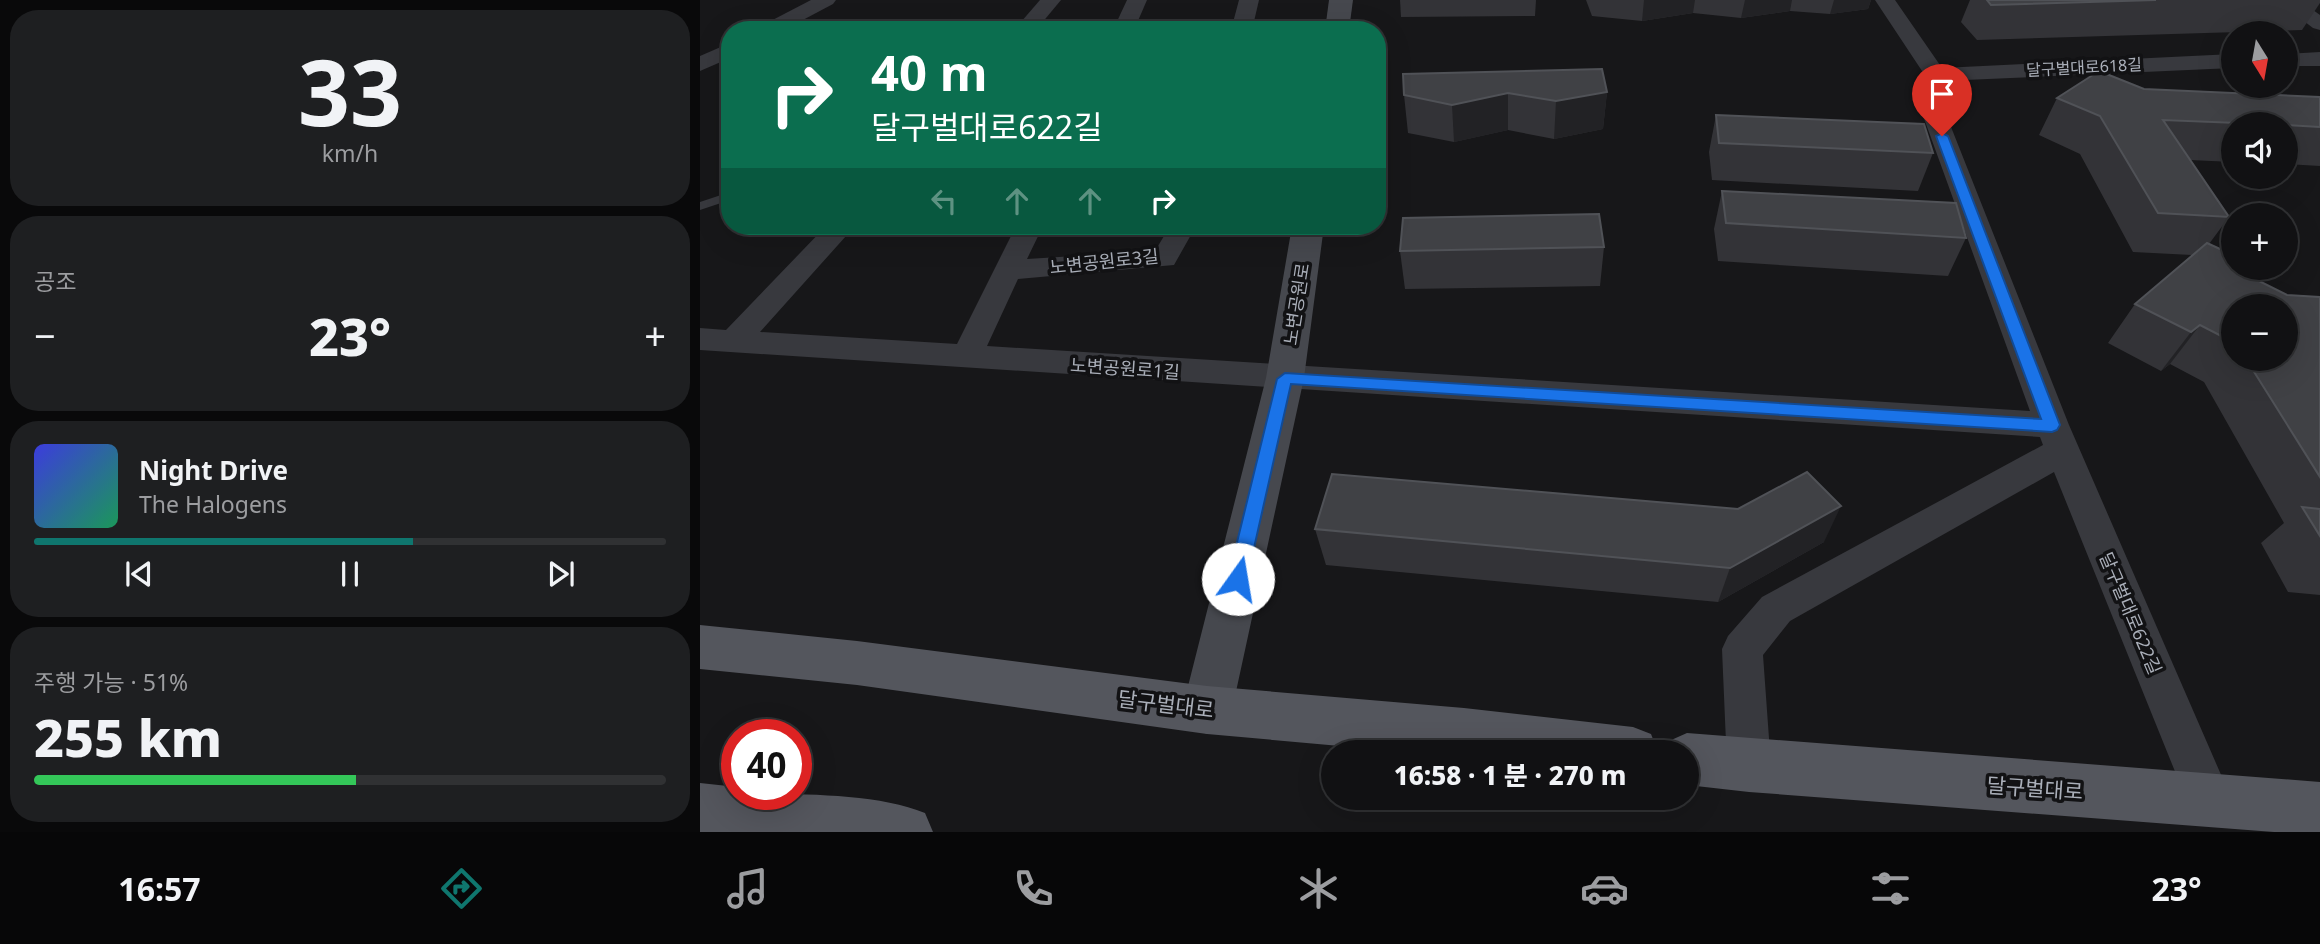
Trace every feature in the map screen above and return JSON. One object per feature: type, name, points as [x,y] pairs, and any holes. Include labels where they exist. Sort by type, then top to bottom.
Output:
[{"type":"main road","name":"달구벌대로","points":[[700,647],[857,663],[1207,710],[1526,740]]},
{"type":"main road","name":"달구벌대로","points":[[1699,760],[2320,809]]},
{"type":"main road","points":[[700,810],[906,832]]},
{"type":"street","points":[[785,21],[826,0]]},
{"type":"street","points":[[1032,21],[1051,0]]},
{"type":"street","points":[[1127,21],[1137,0]]},
{"type":"street","points":[[1244,21],[1250,0]]},
{"type":"street","points":[[1338,21],[1341,0]]},
{"type":"street","points":[[1885,0],[1936,75]]},
{"type":"street","points":[[2286,0],[2320,24]]},
{"type":"street","points":[[700,64],[721,54]]},
{"type":"street","points":[[2298,60],[2320,59]]},
{"type":"street","name":"달구벌대로618길","points":[[1936,75],[2221,62]]},
{"type":"street","name":"달구벌대로622길","points":[[1936,75],[1924,88],[2057,438],[2209,800]]},
{"type":"street","points":[[733,342],[833,235]]},
{"type":"street","points":[[966,357],[1025,235]]},
{"type":"street","name":"노변공원로3길","points":[[1008,270],[1164,259],[1178,235]]},
{"type":"street","name":"노변공원로","points":[[1207,710],[1285,379],[1307,235]]},
{"type":"street","name":"노변공원로1길","points":[[700,339],[1285,379]]},
{"type":"street","points":[[1285,379],[2057,438]]},
{"type":"street","points":[[1749,766],[1742,649],[1776,609],[2057,438]]},
{"type":"lane","points":[[700,206],[721,199]]},
{"type":"building","points":[[1987,0],[2156,0],[1991,5]]},
{"type":"building","points":[[1602,69],[1607,92],[1556,101],[1508,93],[1452,105],[1404,95],[1403,74]]},
{"type":"building","points":[[2099,71],[2144,89],[2221,92],[2221,98],[2320,97],[2320,127],[2298,126],[2298,112],[2221,112],[2221,122],[2163,120],[2221,205],[2221,217],[2158,213],[2100,116],[2057,98]]},
{"type":"building","points":[[1716,115],[1924,124],[1933,153],[1719,143]]},
{"type":"building","points":[[1722,191],[1956,203],[1966,238],[1726,223]]},
{"type":"building","points":[[1599,214],[1604,247],[1400,251],[1403,218]]},
{"type":"building","points":[[2207,243],[2221,249],[2221,280],[2257,280],[2285,294],[2221,294],[2221,336],[2200,325],[2191,332],[2135,304]]},
{"type":"building","points":[[2298,296],[2320,297],[2320,477],[2254,371],[2298,371]]},
{"type":"building","points":[[1807,472],[1841,506],[1730,568],[1315,529],[1332,474],[1738,509]]},
{"type":"building","points":[[2302,507],[2320,509],[2320,536]]},
{"type":"route","points":[[1238,579],[1285,379],[2052,425],[1942,136]]}]
